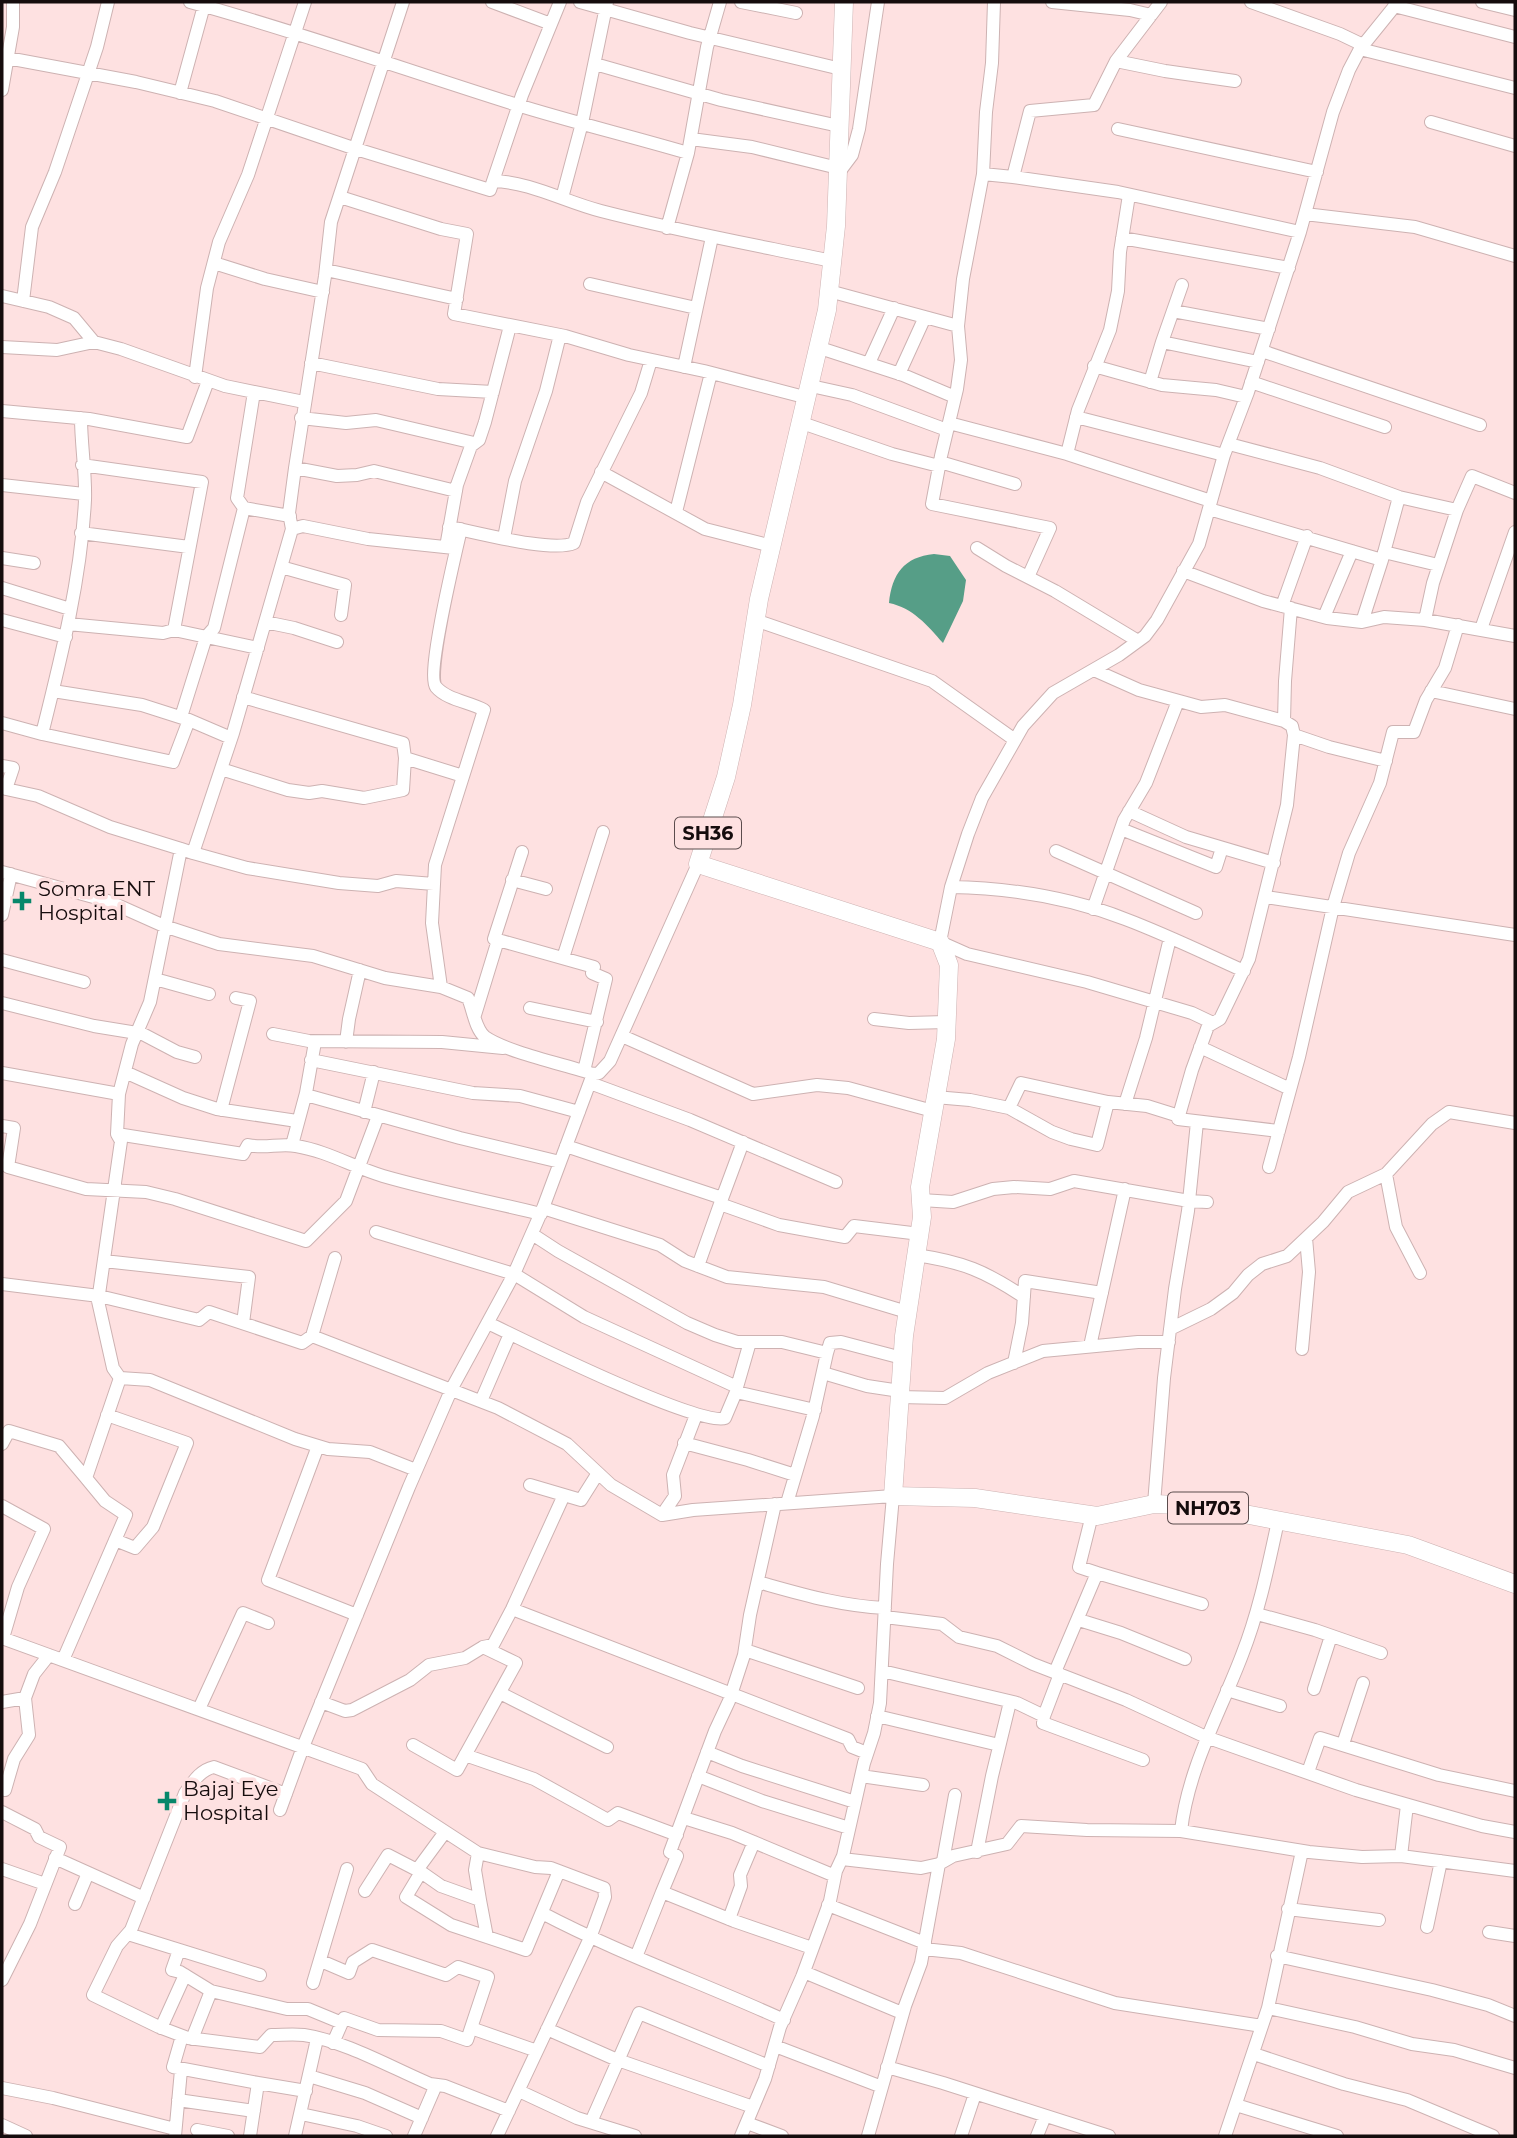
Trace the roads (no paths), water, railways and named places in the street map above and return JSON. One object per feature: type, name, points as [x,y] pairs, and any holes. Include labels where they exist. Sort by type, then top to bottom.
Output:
[{"type":"highway","name":"SH36","points":[[844,2],[836,226],[820,348],[755,620],[742,705],[726,777],[698,864],[940,942]]},
{"type":"highway","points":[[893,1496],[902,1358],[922,1217],[920,1187],[946,1039],[949,965],[940,942]]},
{"type":"highway","name":"NH703","points":[[893,1496],[975,1498],[1092,1515],[1154,1504],[1202,1506],[1408,1545],[1515,1584]]},
{"type":"street","points":[[2,90],[4,57],[13,27],[13,2]]},
{"type":"street","points":[[23,300],[32,227],[55,172],[108,2]]},
{"type":"street","points":[[190,2],[205,4],[296,32],[383,63],[518,105],[688,153]]},
{"type":"street","points":[[2,411],[81,418],[187,437],[201,379],[207,289],[219,242],[248,175],[305,2]]},
{"type":"street","points":[[120,1378],[113,1368],[99,1296],[121,1141],[117,1134],[119,1094],[137,1032],[150,1002],[164,926],[187,851],[221,769],[281,568],[291,522],[301,418],[323,292],[331,222],[403,2]]},
{"type":"street","points":[[492,2],[506,4],[551,24]]},
{"type":"street","points":[[4,57],[215,101],[356,149],[490,190],[518,105],[560,2]]},
{"type":"street","points":[[580,2],[606,5],[710,38],[841,69]]},
{"type":"street","points":[[667,228],[688,153],[710,38],[720,2]]},
{"type":"street","points":[[740,2],[796,13]]},
{"type":"street","points":[[691,139],[752,147],[838,172],[852,155],[859,129],[878,2]]},
{"type":"street","points":[[994,2],[983,174],[963,279],[958,326],[961,360],[932,504],[1050,528],[1028,577]]},
{"type":"street","points":[[1052,2],[1130,10],[1151,15]]},
{"type":"street","points":[[1013,177],[1030,111],[1094,105],[1116,61],[1161,2]]},
{"type":"street","points":[[1251,2],[1340,34],[1361,47],[1515,88]]},
{"type":"street","points":[[1482,2],[1515,10]]},
{"type":"street","points":[[180,93],[205,4]]},
{"type":"street","points":[[1213,1023],[1192,1013],[1087,982],[967,954],[940,942],[951,887],[982,798],[1023,726],[1053,694],[1138,641],[1157,620],[1199,544],[1227,450],[1289,268],[1333,112],[1361,47],[1396,4],[1515,37]]},
{"type":"street","points":[[562,198],[582,123],[606,5]]},
{"type":"street","points":[[1116,61],[1235,81]]},
{"type":"street","points":[[595,64],[700,94],[839,126]]},
{"type":"street","points":[[1431,122],[1515,146]]},
{"type":"street","points":[[1118,129],[1317,172]]},
{"type":"street","points":[[983,174],[1129,195],[1300,232]]},
{"type":"street","points":[[493,181],[506,181],[588,208],[667,228],[832,261]]},
{"type":"street","points":[[1067,454],[1076,417],[1110,330],[1118,292],[1122,238],[1129,195]]},
{"type":"street","points":[[340,197],[441,229],[467,234],[454,314],[560,335],[711,373],[809,392],[852,396],[948,427],[1067,454],[1210,505],[1352,551],[1438,565]]},
{"type":"street","points":[[1305,214],[1415,227],[1515,256]]},
{"type":"street","points":[[684,367],[712,237]]},
{"type":"street","points":[[1122,238],[1289,268]]},
{"type":"street","points":[[214,263],[265,279],[323,292]]},
{"type":"street","points":[[326,270],[457,299]]},
{"type":"street","points":[[590,284],[696,308]]},
{"type":"street","points":[[1150,382],[1182,285]]},
{"type":"street","points":[[829,291],[958,326]]},
{"type":"street","points":[[2,296],[49,307],[74,318],[94,342]]},
{"type":"street","points":[[869,363],[894,308]]},
{"type":"street","points":[[1173,312],[1269,329]]},
{"type":"street","points":[[899,373],[925,317]]},
{"type":"street","points":[[441,987],[432,923],[435,865],[484,710],[436,688],[432,679],[455,528],[456,491],[471,446],[479,440],[510,326]]},
{"type":"street","points":[[503,538],[514,481],[546,391],[560,335]]},
{"type":"street","points":[[2,346],[57,350],[94,342],[121,349],[201,379],[304,402]]},
{"type":"street","points":[[1162,342],[1260,356],[1480,425]]},
{"type":"street","points":[[820,348],[899,373],[955,397]]},
{"type":"street","points":[[455,528],[556,546],[574,543],[587,502],[641,393],[651,360]]},
{"type":"street","points":[[311,363],[438,389],[493,392]]},
{"type":"street","points":[[1094,366],[1162,385],[1216,390],[1246,397]]},
{"type":"street","points":[[676,512],[711,373]]},
{"type":"street","points":[[1251,382],[1385,427]]},
{"type":"street","points":[[254,392],[237,498],[244,508],[303,526],[368,539],[452,547]]},
{"type":"street","points":[[1076,417],[1320,468],[1398,497],[1457,510]]},
{"type":"street","points":[[42,734],[67,630],[81,533],[84,494],[81,418]]},
{"type":"street","points":[[301,418],[346,424],[376,419],[474,443]]},
{"type":"street","points":[[802,423],[892,454],[1015,484]]},
{"type":"street","points":[[82,465],[202,482],[174,630]]},
{"type":"street","points":[[295,468],[337,476],[374,471],[456,491]]},
{"type":"street","points":[[601,472],[705,529],[772,546]]},
{"type":"street","points":[[1425,620],[1438,565],[1472,476],[1515,493]]},
{"type":"street","points":[[2,485],[84,494]]},
{"type":"street","points":[[1362,622],[1398,497]]},
{"type":"street","points":[[2,723],[173,762],[208,636],[214,628],[244,508]]},
{"type":"street","points":[[1480,629],[1512,553],[1515,532]]},
{"type":"street","points":[[81,533],[189,547]]},
{"type":"street","points":[[1284,721],[1286,607],[1307,536]]},
{"type":"street","points":[[977,548],[1138,641]]},
{"type":"street","points":[[1324,617],[1352,551]]},
{"type":"street","points":[[2,558],[34,563]]},
{"type":"street","points":[[281,568],[345,585],[341,615]]},
{"type":"street","points":[[1183,571],[1286,607],[1324,617],[1362,622],[1384,617],[1425,620],[1515,636]]},
{"type":"street","points":[[2,588],[70,609]]},
{"type":"street","points":[[2,620],[67,630],[163,633],[174,630],[258,648]]},
{"type":"street","points":[[755,620],[932,681],[1015,740]]},
{"type":"street","points":[[265,622],[337,642]]},
{"type":"street","points":[[1269,1167],[1333,907],[1349,853],[1380,783],[1393,732],[1414,732],[1426,700],[1445,668],[1458,625]]},
{"type":"street","points":[[1094,670],[1139,690],[1201,707],[1225,705],[1284,721],[1292,726],[1294,735],[1287,805],[1266,897],[1244,971],[1220,1019],[1208,1026],[1199,1047],[1178,1119],[1279,1131]]},
{"type":"street","points":[[53,691],[142,705],[231,738]]},
{"type":"street","points":[[1431,691],[1515,709]]},
{"type":"street","points":[[221,769],[288,790],[309,793],[322,791],[364,798],[403,790],[403,743],[243,697]]},
{"type":"street","points":[[1093,909],[1121,829],[1146,783],[1178,701]]},
{"type":"street","points":[[1294,735],[1386,761]]},
{"type":"street","points":[[405,758],[463,776]]},
{"type":"street","points":[[2,766],[13,768],[6,789],[38,796],[110,827],[247,868],[339,883],[378,886],[396,881],[434,884]]},
{"type":"street","points":[[1129,811],[1186,837],[1274,863]]},
{"type":"street","points":[[1121,829],[1216,867],[1222,848]]},
{"type":"street","points":[[563,958],[603,832]]},
{"type":"street","points":[[1056,851],[1196,913]]},
{"type":"street","points":[[280,1810],[321,1702],[452,1388],[514,1274],[542,1211],[579,1112],[589,1076],[606,979],[592,973],[594,967],[494,939],[522,852]]},
{"type":"street","points":[[589,1076],[598,1073],[610,1061],[698,864]]},
{"type":"street","points":[[2,915],[6,873],[108,901],[164,926],[219,944],[313,956],[385,978],[441,987],[468,998],[477,1027],[484,1037],[589,1076],[836,1182]]},
{"type":"street","points":[[512,880],[545,889]]},
{"type":"street","points":[[951,887],[979,887],[1038,895],[1093,909],[1124,918],[1244,971]]},
{"type":"street","points":[[1266,897],[1515,935]]},
{"type":"street","points":[[1125,1104],[1170,938]]},
{"type":"street","points":[[475,1015],[498,940]]},
{"type":"street","points":[[2,960],[84,982]]},
{"type":"street","points":[[346,1042],[360,970]]},
{"type":"street","points":[[155,979],[209,994]]},
{"type":"street","points":[[221,1110],[250,1000],[236,998]]},
{"type":"street","points":[[2,1003],[94,1026],[137,1032],[177,1052],[195,1057]]},
{"type":"street","points":[[530,1008],[597,1022]]},
{"type":"street","points":[[874,1019],[909,1023],[946,1022]]},
{"type":"street","points":[[273,1034],[315,1041],[442,1042],[513,1049]]},
{"type":"street","points":[[622,1036],[753,1094],[817,1085],[934,1104],[970,1100],[1009,1108],[1052,1132],[1097,1145],[1108,1102]]},
{"type":"street","points":[[292,1145],[306,1095],[315,1041]]},
{"type":"street","points":[[1199,1047],[1290,1089]]},
{"type":"street","points":[[311,1060],[473,1093],[520,1096],[579,1112]]},
{"type":"street","points":[[125,1072],[183,1098],[221,1110],[297,1121]]},
{"type":"street","points":[[364,1112],[374,1072]]},
{"type":"street","points":[[2,1073],[119,1094]]},
{"type":"street","points":[[1009,1108],[1021,1083],[1108,1102],[1147,1106],[1179,1116]]},
{"type":"street","points":[[306,1095],[560,1162]]},
{"type":"street","points":[[823,1373],[900,1394],[945,1398],[988,1373],[1043,1351],[1169,1336],[1233,1293],[1248,1275],[1262,1264],[1287,1256],[1348,1192],[1386,1174],[1432,1124],[1449,1112],[1515,1123]]},
{"type":"street","points":[[2,1126],[14,1128],[8,1167],[86,1189],[146,1192],[175,1199],[306,1241],[346,1201],[378,1116]]},
{"type":"street","points":[[1154,1504],[1169,1336],[1189,1201],[1197,1122]]},
{"type":"street","points":[[117,1134],[243,1154],[248,1145],[260,1148],[292,1145],[323,1152],[418,1186],[542,1211],[660,1245],[698,1266],[727,1277],[824,1287],[907,1312]]},
{"type":"street","points":[[698,1266],[743,1142]]},
{"type":"street","points":[[566,1146],[721,1201],[779,1225],[845,1237],[854,1226],[920,1234]]},
{"type":"street","points":[[1386,1174],[1396,1227],[1420,1273]]},
{"type":"street","points":[[921,1200],[953,1202],[993,1189],[1050,1189],[1074,1181],[1207,1202]]},
{"type":"street","points":[[1090,1346],[1125,1189]]},
{"type":"street","points":[[376,1232],[514,1274],[584,1317],[737,1389],[815,1410]]},
{"type":"street","points":[[532,1234],[687,1322],[737,1342],[782,1342],[827,1353]]},
{"type":"street","points":[[1302,1349],[1309,1272],[1306,1238]]},
{"type":"street","points":[[916,1255],[967,1265],[990,1275],[1024,1297]]},
{"type":"street","points":[[2,1284],[99,1296],[199,1320],[209,1312],[302,1343],[312,1336],[335,1258]]},
{"type":"street","points":[[104,1261],[249,1277],[243,1323]]},
{"type":"street","points":[[1014,1363],[1022,1323],[1025,1281],[1102,1293]]},
{"type":"street","points":[[488,1323],[696,1415],[718,1421],[725,1418],[737,1389],[750,1342]]},
{"type":"street","points":[[481,1401],[510,1334]]},
{"type":"street","points":[[312,1336],[452,1388],[567,1444],[611,1485],[662,1515],[693,1510],[893,1496],[877,1716],[842,1860],[828,1905],[741,2136]]},
{"type":"street","points":[[636,1957],[677,1856],[670,1852],[731,1694],[745,1650],[758,1582],[781,1504],[795,1475],[815,1410],[830,1343],[841,1342],[902,1358]]},
{"type":"street","points":[[86,1478],[120,1378]]},
{"type":"street","points":[[120,1378],[150,1380],[318,1446],[370,1452],[416,1471]]},
{"type":"street","points":[[107,1415],[187,1443],[153,1527],[135,1548],[115,1540]]},
{"type":"street","points":[[662,1515],[675,1496],[673,1475],[696,1415]]},
{"type":"street","points":[[3,1441],[9,1431],[59,1446],[105,1501],[126,1515],[63,1660]]},
{"type":"street","points":[[684,1443],[795,1475]]},
{"type":"street","points":[[318,1446],[268,1580],[357,1615]]},
{"type":"street","points":[[530,1485],[581,1500],[598,1472]]},
{"type":"street","points":[[321,1702],[345,1711],[352,1710],[410,1680],[429,1665],[465,1658],[496,1642],[564,1495]]},
{"type":"street","points":[[2,1506],[44,1529],[18,1587],[2,1638],[362,1769],[372,1784],[478,1853],[559,1871],[604,1888],[605,1897],[590,1938],[498,2136]]},
{"type":"street","points":[[1092,1515],[1079,1567],[1202,1604]]},
{"type":"street","points":[[1181,1831],[1186,1804],[1206,1737],[1257,1614],[1278,1521]]},
{"type":"street","points":[[1097,1573],[1058,1673],[1043,1723],[1143,1760]]},
{"type":"street","points":[[758,1582],[820,1600],[942,1624],[959,1637],[997,1646],[1206,1737],[1407,1805],[1482,1826],[1515,1832]]},
{"type":"street","points":[[512,1609],[848,1739],[852,1747],[867,1753]]},
{"type":"street","points":[[199,1709],[243,1613],[268,1623]]},
{"type":"street","points":[[1257,1614],[1381,1653]]},
{"type":"street","points":[[1079,1620],[1121,1633],[1185,1659]]},
{"type":"street","points":[[1314,1689],[1331,1636]]},
{"type":"street","points":[[413,1745],[457,1770],[516,1663],[483,1647]]},
{"type":"street","points":[[745,1650],[858,1688]]},
{"type":"street","points":[[5,1790],[14,1759],[29,1735],[25,1698],[34,1674],[49,1655]]},
{"type":"street","points":[[882,1671],[1010,1702],[1044,1716]]},
{"type":"street","points":[[1343,1744],[1363,1683]]},
{"type":"street","points":[[1227,1690],[1280,1706]]},
{"type":"street","points":[[500,1693],[607,1747]]},
{"type":"street","points":[[2,1702],[25,1698]]},
{"type":"street","points":[[977,1852],[1010,1702]]},
{"type":"street","points":[[877,1716],[999,1745]]},
{"type":"street","points":[[1308,1772],[1320,1738],[1439,1775],[1515,1791]]},
{"type":"street","points":[[707,1752],[855,1802]]},
{"type":"street","points":[[465,1755],[534,1779],[608,1820],[618,1813],[677,1835]]},
{"type":"street","points":[[286,1794],[214,1767],[206,1769],[196,1779],[185,1793],[128,1934],[117,1946],[93,1994],[187,2038],[260,2047],[271,2035],[304,2035],[333,2043],[509,2111]]},
{"type":"street","points":[[698,1776],[762,1801],[849,1828]]},
{"type":"street","points":[[861,1776],[923,1785]]},
{"type":"street","points":[[868,2136],[902,2013],[922,1963],[955,1795]]},
{"type":"street","points":[[1401,1856],[1407,1805]]},
{"type":"street","points":[[2,1812],[35,1829],[39,1837],[60,1847],[30,1924],[2,1980]]},
{"type":"street","points":[[684,1818],[754,1842],[835,1876]]},
{"type":"street","points":[[842,1860],[921,1868],[941,1863],[953,1856],[1006,1844],[1021,1826],[1181,1831],[1302,1851],[1362,1857],[1401,1856],[1515,1871]]},
{"type":"street","points":[[445,1832],[419,1871],[406,1897],[451,1925],[526,1950],[559,1871]]},
{"type":"street","points":[[729,1919],[741,1886],[740,1875],[754,1842]]},
{"type":"street","points":[[1225,2136],[1268,2008],[1277,1956],[1302,1851]]},
{"type":"street","points":[[478,1853],[475,1870],[487,1937]]},
{"type":"street","points":[[365,1891],[388,1855],[441,1886],[480,1900]]},
{"type":"street","points":[[55,1858],[144,1898]]},
{"type":"street","points":[[1427,1927],[1441,1861]]},
{"type":"street","points":[[2,1869],[45,1884]]},
{"type":"street","points":[[313,1983],[347,1869]]},
{"type":"street","points":[[75,1904],[89,1873]]},
{"type":"street","points":[[662,1892],[812,1948]]},
{"type":"street","points":[[828,1905],[925,1946],[961,1953],[1115,2003],[1262,2026]]},
{"type":"street","points":[[1288,1909],[1378,1920]]},
{"type":"street","points":[[542,1913],[590,1938],[705,1984],[784,2020]]},
{"type":"street","points":[[1489,1931],[1515,1936]]},
{"type":"street","points":[[128,1934],[260,1975]]},
{"type":"street","points":[[179,1950],[172,1970],[211,1991],[287,2009],[308,2009],[342,2023]]},
{"type":"street","points":[[321,1961],[349,1973],[354,1962],[372,1950],[446,1975],[458,1967],[488,1978],[467,2040],[441,2031],[377,2030],[344,2018],[333,2043]]},
{"type":"street","points":[[1277,1956],[1432,1990],[1488,2005],[1515,2016]]},
{"type":"street","points":[[804,1972],[902,2013]]},
{"type":"street","points":[[161,2028],[185,1975]]},
{"type":"street","points":[[211,1991],[173,2067],[306,2091]]},
{"type":"street","points":[[1268,2008],[1330,2021],[1412,2044],[1454,2050],[1515,2068]]},
{"type":"street","points":[[597,2128],[619,2060],[639,2013],[769,2066]]},
{"type":"street","points":[[471,2028],[537,2051]]},
{"type":"street","points":[[547,2029],[619,2060],[753,2107]]},
{"type":"street","points":[[295,2136],[317,2039]]},
{"type":"street","points":[[775,2046],[882,2087]]},
{"type":"street","points":[[1254,2054],[1343,2084],[1406,2100],[1493,2136]]},
{"type":"street","points":[[887,2067],[1045,2116],[1083,2132],[1109,2136]]},
{"type":"street","points":[[2,2088],[52,2098],[175,2132],[181,2070]]},
{"type":"street","points":[[309,2076],[365,2093],[422,2118]]},
{"type":"street","points":[[250,2136],[258,2083]]},
{"type":"street","points":[[414,2136],[436,2085]]},
{"type":"street","points":[[519,2091],[597,2128],[635,2136]]},
{"type":"street","points":[[961,2136],[975,2094]]},
{"type":"street","points":[[178,2100],[254,2111]]},
{"type":"street","points":[[1236,2105],[1331,2135]]},
{"type":"street","points":[[301,2114],[357,2126],[386,2136]]},
{"type":"street","points":[[1038,2136],[1045,2116]]},
{"type":"street","points":[[747,2123],[782,2136]]},
{"type":"street","points":[[2,2125],[26,2136]]},
{"type":"street","points":[[197,2130],[228,2136]]},
{"type":"place","name":"Somra ENT Hospital","points":[[22,901]]},
{"type":"place","name":"Bajaj Eye Hospital","points":[[167,1801]]}]
